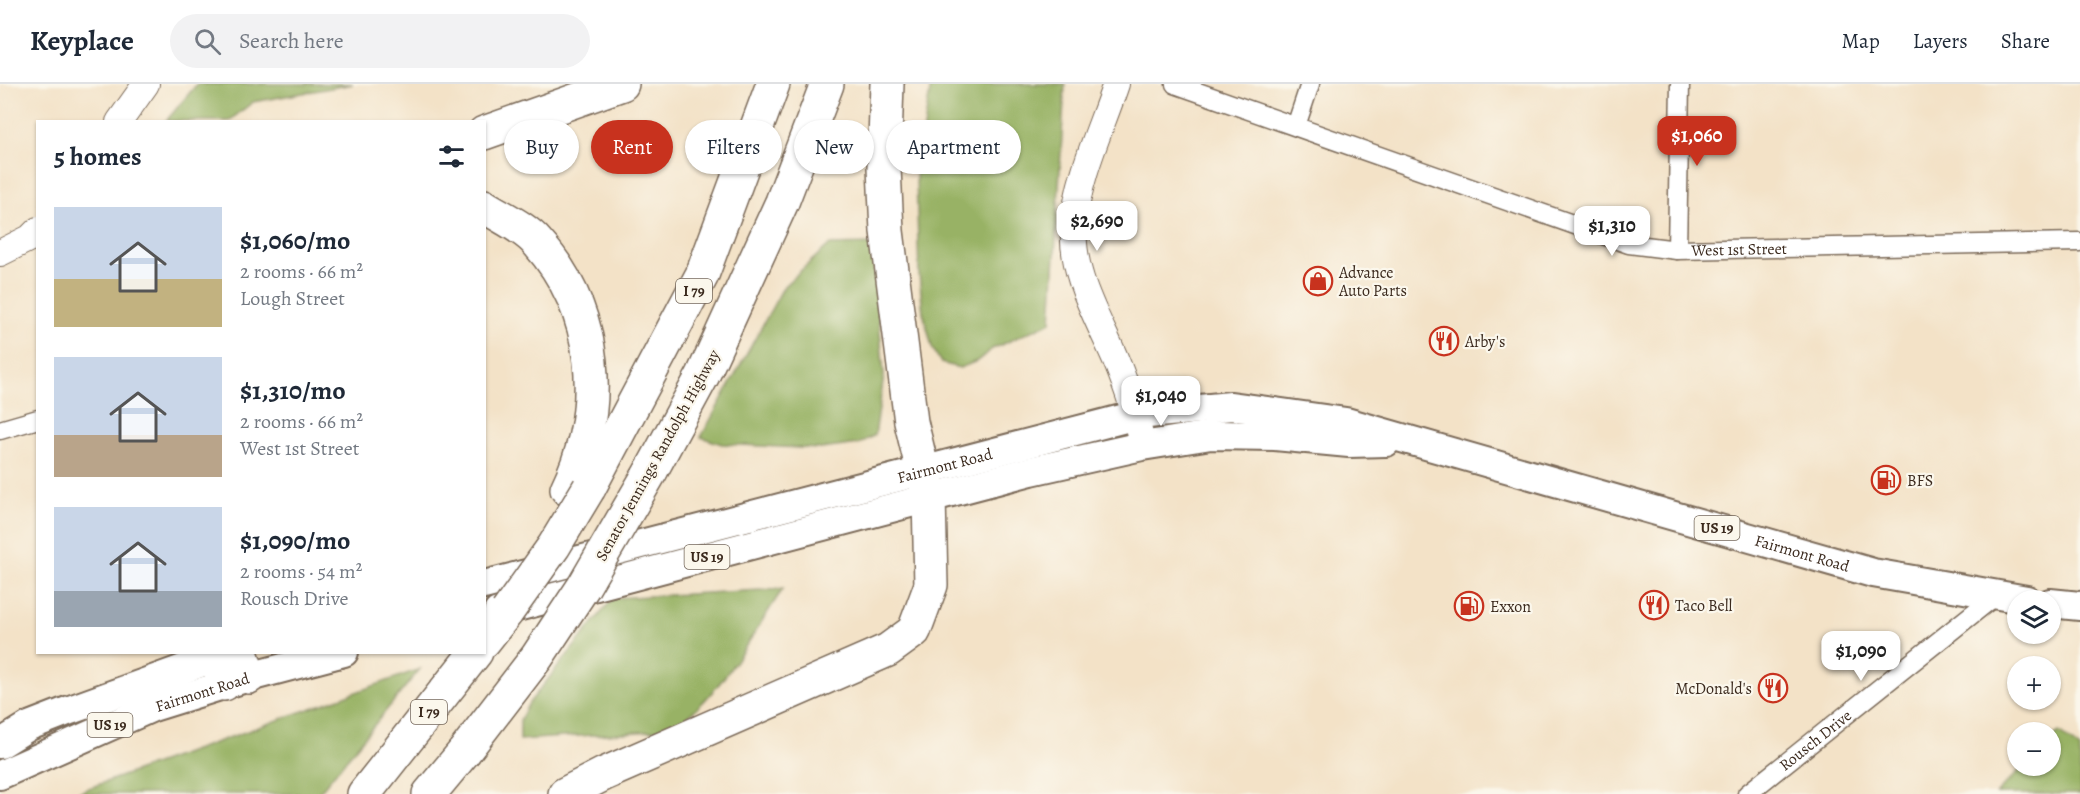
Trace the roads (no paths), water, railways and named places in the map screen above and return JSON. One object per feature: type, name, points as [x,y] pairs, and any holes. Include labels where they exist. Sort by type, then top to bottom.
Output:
[{"type":"highway","points":[[486,132],[622,84]]},
{"type":"highway","name":"I 79","points":[[578,488],[702,275],[773,84]]},
{"type":"highway","name":"Senator Jennings Randolph Highway","points":[[429,794],[537,657],[584,586],[651,471],[704,375],[783,202],[827,84]]},
{"type":"highway","points":[[565,794],[604,774],[888,650],[914,631],[931,585],[926,485],[911,422],[887,231],[884,168],[887,84]]},
{"type":"highway","points":[[486,207],[536,241],[572,293],[590,346],[591,400],[578,488],[496,614],[486,636]]},
{"type":"highway","name":"I 79","points":[[374,783],[474,654]]},
{"type":"main road","name":"Fairmont Road","points":[[496,614],[926,485],[1137,415],[1231,406],[1346,422],[1873,573],[2007,598]]},
{"type":"main road","name":"Fairmont Road","points":[[486,585],[926,485],[1211,435],[1275,436],[1349,443],[1409,441]]},
{"type":"main road","points":[[2061,604],[2080,606]]},
{"type":"main road","name":"Fairmont Road","points":[[0,744],[29,726],[229,662],[321,654]]},
{"type":"main road","name":"Fairmont Road","points":[[0,775],[153,707],[229,662]]},
{"type":"main road","points":[[0,733],[29,726]]},
{"type":"street","points":[[120,120],[146,84]]},
{"type":"street","points":[[1116,84],[1079,190],[1074,226],[1076,258],[1086,296],[1115,358],[1137,415],[1142,446]]},
{"type":"street","name":"West 1st Street","points":[[1175,84],[1629,244],[1677,250],[2080,242]]},
{"type":"street","points":[[1296,126],[1310,84]]},
{"type":"street","points":[[1677,250],[1680,84]]},
{"type":"street","points":[[0,253],[30,238],[36,232]]},
{"type":"street","points":[[0,430],[36,420]]},
{"type":"street","name":"Rousch Drive","points":[[1747,794],[1995,596]]},
{"type":"place","name":"Advance Auto Parts","points":[[1318,281]]},
{"type":"place","name":"Arby's","points":[[1444,341]]},
{"type":"place","name":"BFS","points":[[1886,480]]},
{"type":"place","name":"Taco Bell","points":[[1654,605]]},
{"type":"place","name":"Exxon","points":[[1469,606]]},
{"type":"place","name":"McDonald's","points":[[1773,688]]}]
